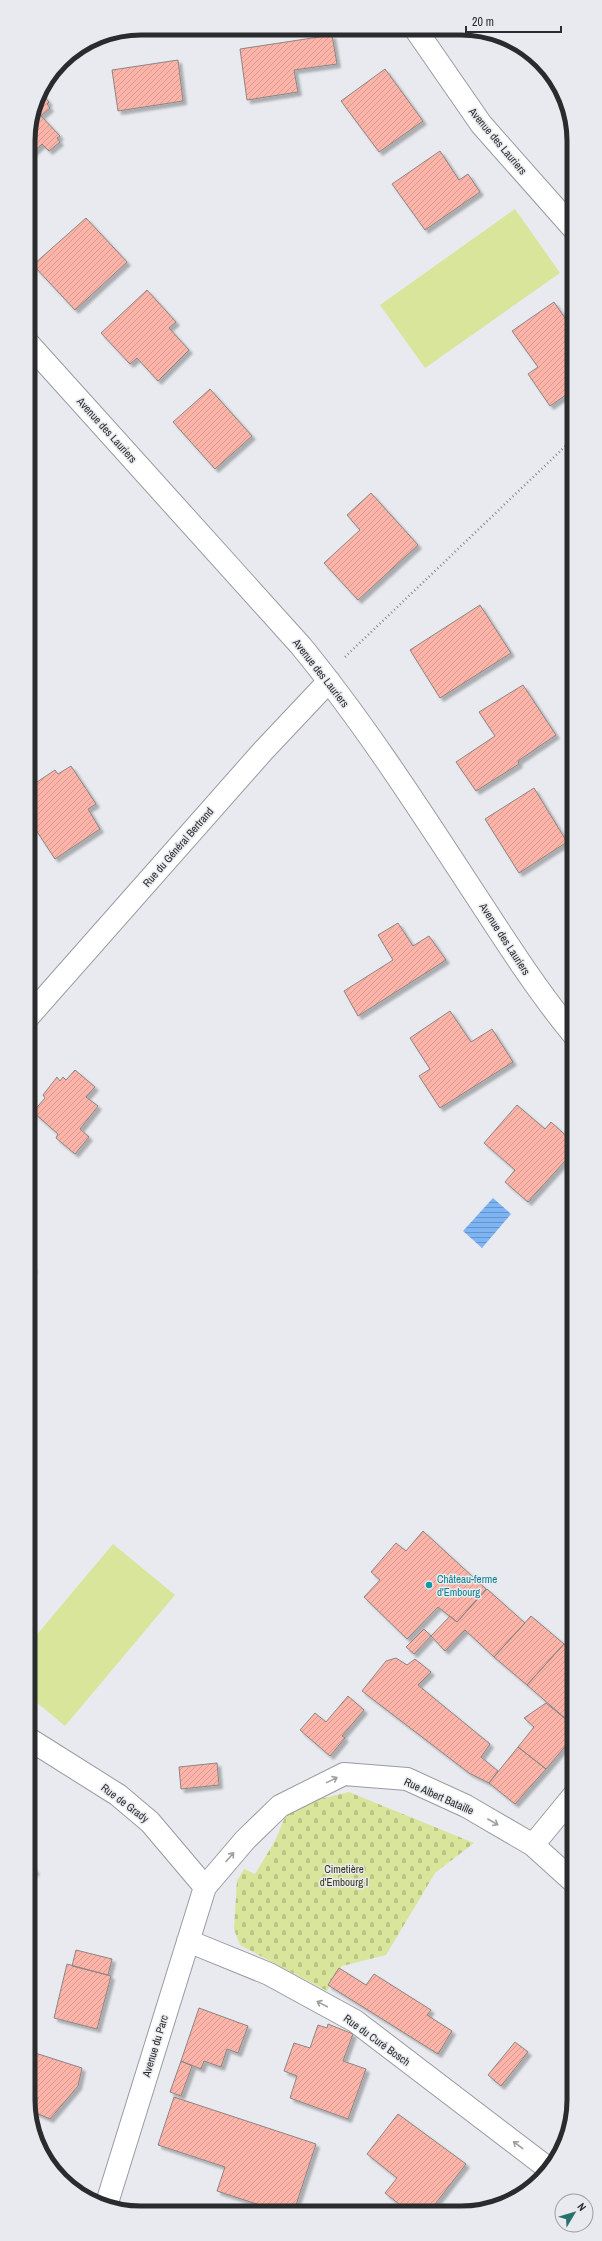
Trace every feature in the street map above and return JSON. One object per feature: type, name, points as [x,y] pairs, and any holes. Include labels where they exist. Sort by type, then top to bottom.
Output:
[{"type":"street","name":"Avenue des Lauriers","points":[[419,35],[481,124],[567,221]]},
{"type":"street","name":"Avenue des Lauriers","points":[[35,351],[329,680],[385,757],[542,996],[567,1027]]},
{"type":"street","name":"Rue du Général Bertrand","points":[[35,1009],[263,751],[329,680]]},
{"type":"street","name":"Rue de Grady","points":[[35,1743],[118,1795],[150,1822],[204,1887]]},
{"type":"street","name":"Rue Albert Bataille","points":[[204,1887],[245,1840],[280,1806],[344,1774],[407,1780],[466,1806],[532,1845],[567,1876]]},
{"type":"street","points":[[532,1845],[567,1803]]},
{"type":"street","name":"Avenue du Parc","points":[[108,2200],[204,1887]]},
{"type":"street","name":"Rue du Curé Bosch","points":[[188,1941],[268,1974],[355,2022],[544,2165]]},
{"type":"path","points":[[329,680],[347,654],[567,445]]},
{"type":"green space","points":[[515,209],[560,273],[425,368],[380,305]]},
{"type":"green space","points":[[113,1544],[175,1595],[65,1726],[35,1701],[35,1637]]},
{"type":"green space","name":"Cimetière d'Embourg I","points":[[349,1792],[474,1843],[435,1873],[386,1955],[342,1966],[328,1984],[330,1986],[327,1991],[240,1945],[234,1929],[237,1881],[244,1869],[255,1874],[275,1841],[286,1815],[312,1801]]},
{"type":"water","points":[[493,1198],[511,1214],[482,1248],[463,1231]]},
{"type":"building","points":[[332,35],[337,64],[294,70],[298,92],[247,100],[240,49]]},
{"type":"building","points":[[178,60],[183,101],[118,111],[112,70]]},
{"type":"building","points":[[385,69],[423,121],[379,152],[341,101]]},
{"type":"building","points":[[45,97],[49,102],[47,104],[50,108],[41,116],[60,136],[57,138],[60,142],[49,151],[42,144],[35,150],[36,128]]},
{"type":"building","points":[[440,151],[459,180],[468,174],[480,192],[425,230],[392,184]]},
{"type":"building","points":[[86,218],[127,262],[75,310],[35,267],[35,263]]},
{"type":"building","points":[[147,290],[176,322],[169,328],[189,350],[158,381],[137,358],[130,364],[101,333]]},
{"type":"building","points":[[554,302],[567,321],[567,394],[550,406],[528,374],[538,367],[512,331]]},
{"type":"building","points":[[210,389],[252,436],[215,469],[173,422]]},
{"type":"building","points":[[371,493],[418,545],[358,600],[324,563],[360,530],[347,515]]},
{"type":"building","points":[[480,605],[511,653],[440,698],[410,650]]},
{"type":"building","points":[[523,685],[556,735],[518,761],[519,764],[476,791],[456,762],[495,736],[479,712]]},
{"type":"building","points":[[71,766],[96,804],[88,809],[100,829],[55,859],[35,829],[35,783],[55,770],[58,774]]},
{"type":"building","points":[[534,788],[567,842],[519,873],[485,819]]},
{"type":"building","points":[[398,923],[413,946],[429,936],[446,960],[358,1016],[344,991],[393,960],[378,935]]},
{"type":"building","points":[[450,1011],[471,1042],[492,1029],[513,1062],[440,1108],[419,1076],[430,1069],[410,1038]]},
{"type":"building","points":[[75,1070],[95,1087],[86,1097],[98,1106],[80,1129],[89,1137],[75,1154],[56,1138],[58,1134],[35,1114],[35,1110],[45,1098],[43,1095],[57,1077],[60,1081],[63,1077],[66,1080]]},
{"type":"building","points":[[517,1105],[545,1129],[551,1122],[567,1137],[567,1159],[528,1202],[505,1182],[515,1170],[484,1143]]},
{"type":"building","name":"Château-ferme d'Embourg","points":[[423,1531],[486,1589],[457,1622],[438,1607],[407,1639],[364,1597],[380,1580],[371,1572],[396,1543],[406,1551]]},
{"type":"building","points":[[487,1589],[525,1623],[494,1657],[465,1630],[445,1651],[431,1636],[450,1616],[457,1622]]},
{"type":"building","points":[[531,1616],[564,1644],[527,1685],[494,1657]]},
{"type":"building","points":[[424,1629],[431,1636],[414,1654],[406,1647]]},
{"type":"building","points":[[564,1644],[567,1647],[567,1720],[527,1685]]},
{"type":"building","points":[[396,1658],[407,1665],[415,1659],[431,1672],[418,1685],[490,1744],[481,1757],[498,1771],[489,1783],[469,1773],[362,1691],[386,1661]]},
{"type":"building","points":[[348,1696],[364,1710],[342,1736],[345,1738],[330,1756],[300,1730],[315,1713],[326,1722]]},
{"type":"building","points":[[546,1703],[567,1720],[567,1744],[546,1769],[518,1747],[534,1727],[524,1718]]},
{"type":"building","points":[[518,1747],[546,1769],[515,1804],[489,1783]]},
{"type":"building","points":[[217,1763],[219,1785],[181,1789],[179,1767]]},
{"type":"building","points":[[76,1950],[112,1959],[108,1975],[72,1966]]},
{"type":"building","points":[[67,1964],[111,1976],[97,2029],[54,2018]]},
{"type":"building","points":[[339,1968],[366,1985],[374,1974],[431,2010],[427,2015],[452,2031],[438,2054],[328,1985]]},
{"type":"building","points":[[199,2008],[248,2026],[238,2053],[227,2049],[221,2067],[204,2061],[201,2069],[181,2061]]},
{"type":"building","points":[[328,2024],[353,2034],[343,2061],[366,2069],[348,2119],[290,2098],[297,2076],[284,2071],[294,2043],[310,2048],[318,2025],[327,2028]]},
{"type":"building","points":[[515,2042],[528,2052],[501,2086],[488,2075]]},
{"type":"building","points":[[35,2053],[82,2068],[78,2086],[50,2119],[36,2113],[36,2107],[38,2098],[35,2097]]},
{"type":"building","points":[[181,2061],[192,2066],[181,2096],[170,2092]]},
{"type":"building","points":[[174,2097],[316,2144],[296,2206],[263,2206],[217,2191],[225,2167],[158,2145]]},
{"type":"building","points":[[398,2114],[466,2164],[434,2206],[401,2206],[385,2193],[397,2178],[367,2154]]},
{"type":"place","name":"Château-ferme d'Embourg","points":[[429,1585]]}]
